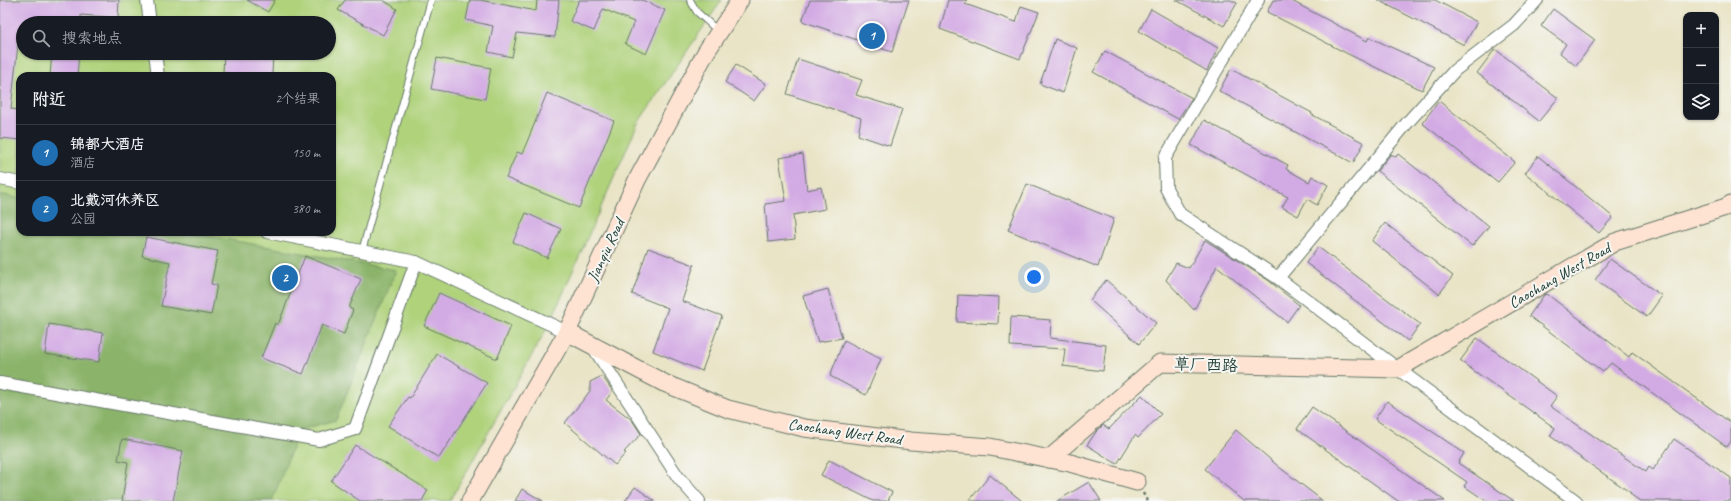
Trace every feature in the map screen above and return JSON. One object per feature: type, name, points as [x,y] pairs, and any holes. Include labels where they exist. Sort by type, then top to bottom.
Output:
[{"type":"main road","name":"Jianqiu Road","points":[[470,501],[567,332],[638,180],[706,52],[740,0]]},
{"type":"main road","name":"Caochang West Road","points":[[1398,369],[1615,242],[1726,207],[1731,204]]},
{"type":"main road","name":"Caochang West Road","points":[[567,332],[664,383],[728,408],[804,428],[912,441],[990,447],[1070,463],[1137,482]]},
{"type":"main road","name":"草厂西路","points":[[1050,459],[1160,363],[1398,369]]},
{"type":"street","points":[[147,0],[149,16]]},
{"type":"street","points":[[1258,0],[1165,158],[1166,188],[1180,214],[1278,278],[1576,501]]},
{"type":"street","points":[[1278,278],[1407,123],[1455,70],[1514,25],[1537,0]]},
{"type":"street","points":[[156,60],[157,72]]},
{"type":"street","points":[[0,179],[16,182]]},
{"type":"street","points":[[287,236],[416,262],[567,332]]},
{"type":"street","points":[[0,383],[319,440],[355,429],[416,262]]},
{"type":"street","points":[[593,346],[678,477],[699,501]]},
{"type":"lane","points":[[362,251],[431,0]]},
{"type":"lane","points":[[690,0],[697,12],[719,32]]},
{"type":"green space","points":[[0,0],[722,0],[638,123],[550,323],[450,501],[0,501]]},
{"type":"green space","points":[[0,194],[16,198],[16,236],[208,236],[396,270],[336,420],[299,430],[272,501],[0,501]]},
{"type":"building","points":[[0,0],[119,0],[118,16],[16,16],[16,60],[11,109],[16,110],[16,140],[0,138]]},
{"type":"building","points":[[247,0],[275,0],[268,12]]},
{"type":"building","points":[[345,0],[383,0],[397,9],[383,35],[338,10]]},
{"type":"building","points":[[470,0],[480,0],[536,11],[537,0],[559,0],[555,37],[517,33],[512,57],[488,52],[493,26],[466,20]]},
{"type":"building","points":[[579,0],[642,0],[665,10],[646,54],[625,44],[634,22],[603,9],[594,31],[570,21]]},
{"type":"building","points":[[810,0],[909,0],[892,52],[802,21]]},
{"type":"building","points":[[948,0],[967,0],[965,4],[1016,22],[1021,6],[1039,12],[1020,59],[940,29]]},
{"type":"building","points":[[1176,0],[1231,0],[1237,3],[1224,26]]},
{"type":"building","points":[[1273,0],[1290,0],[1367,41],[1369,37],[1434,67],[1422,90],[1267,12]]},
{"type":"building","points":[[1378,0],[1435,0],[1477,22],[1464,45]]},
{"type":"building","points":[[1151,9],[1218,48],[1207,71],[1139,31]]},
{"type":"building","points":[[1553,9],[1595,40],[1576,66],[1560,53],[1566,44],[1541,26]]},
{"type":"building","points":[[1055,39],[1077,48],[1063,93],[1040,84]]},
{"type":"building","points":[[1495,49],[1558,98],[1539,121],[1477,73]]},
{"type":"building","points":[[1105,51],[1192,98],[1178,119],[1093,72]]},
{"type":"building","points":[[437,58],[491,68],[485,99],[431,89]]},
{"type":"building","points":[[798,59],[862,80],[856,95],[902,109],[890,146],[858,135],[861,118],[787,94]]},
{"type":"building","points":[[51,60],[78,60],[77,72],[50,72]]},
{"type":"building","points":[[224,60],[273,60],[272,72],[223,72]]},
{"type":"building","points":[[736,65],[766,84],[754,101],[725,82]]},
{"type":"building","points":[[1231,69],[1364,143],[1353,163],[1219,91]]},
{"type":"building","points":[[547,93],[614,121],[579,208],[506,178],[517,152],[522,154]]},
{"type":"building","points":[[1439,101],[1515,162],[1498,182],[1422,123]]},
{"type":"building","points":[[1204,120],[1288,165],[1286,169],[1309,182],[1312,176],[1328,185],[1317,205],[1307,199],[1298,216],[1282,207],[1288,197],[1191,145]]},
{"type":"building","points":[[803,154],[807,190],[821,187],[825,209],[793,215],[795,239],[768,242],[765,204],[786,201],[779,158]]},
{"type":"building","points":[[1391,154],[1396,157],[1398,154],[1489,226],[1472,246],[1377,171]]},
{"type":"building","points":[[1538,156],[1613,217],[1599,233],[1525,173]]},
{"type":"building","points":[[1027,184],[1114,219],[1098,267],[1008,230]]},
{"type":"building","points":[[526,213],[561,229],[547,258],[513,242]]},
{"type":"building","points":[[1385,223],[1453,276],[1439,294],[1372,241]]},
{"type":"building","points":[[146,237],[218,251],[211,284],[217,285],[211,315],[161,306],[170,262],[142,256]]},
{"type":"building","points":[[1205,240],[1268,280],[1299,305],[1287,322],[1217,266],[1194,310],[1166,280],[1176,263],[1189,268]]},
{"type":"building","points":[[1318,247],[1420,324],[1408,341],[1306,263]]},
{"type":"building","points":[[648,248],[694,265],[682,301],[722,316],[702,371],[653,351],[668,308],[632,294]]},
{"type":"building","points":[[305,256],[361,279],[349,308],[353,310],[344,334],[322,325],[303,374],[261,358],[275,323],[278,325]]},
{"type":"building","points":[[1610,259],[1662,296],[1647,317],[1595,280]]},
{"type":"building","points":[[1106,280],[1156,323],[1139,344],[1090,300]]},
{"type":"building","points":[[828,289],[842,338],[818,342],[803,296]]},
{"type":"building","points":[[439,293],[511,326],[497,359],[424,326]]},
{"type":"building","points":[[1547,294],[1629,357],[1632,352],[1731,423],[1731,441],[1727,447],[1611,363],[1603,372],[1529,316],[1544,295]]},
{"type":"building","points":[[958,295],[999,297],[998,324],[957,322]]},
{"type":"building","points":[[1011,317],[1051,320],[1050,338],[1106,345],[1103,371],[1063,366],[1065,349],[1010,346]]},
{"type":"building","points":[[49,324],[103,333],[99,362],[45,354]]},
{"type":"building","points":[[1477,338],[1557,396],[1550,406],[1646,472],[1649,467],[1653,470],[1674,439],[1731,478],[1731,501],[1640,501],[1630,494],[1631,493],[1550,436],[1555,428],[1460,361]]},
{"type":"building","points":[[844,340],[881,359],[866,395],[830,376]]},
{"type":"building","points":[[437,354],[487,383],[439,458],[388,426],[408,397],[410,398]]},
{"type":"building","points":[[602,376],[612,390],[606,400],[632,420],[641,434],[624,452],[626,453],[615,465],[565,423],[590,391],[590,382]]},
{"type":"building","points":[[1142,395],[1161,414],[1138,438],[1135,435],[1117,464],[1087,445],[1103,425],[1109,429]]},
{"type":"building","points":[[1387,401],[1464,453],[1458,463],[1514,501],[1486,501],[1464,486],[1467,482],[1375,419]]},
{"type":"building","points":[[1312,407],[1445,501],[1398,501],[1297,429]]},
{"type":"building","points":[[1236,430],[1279,467],[1323,501],[1244,501],[1205,469]]},
{"type":"building","points":[[122,439],[183,451],[173,501],[122,501],[128,462],[118,460]]},
{"type":"building","points":[[355,445],[428,490],[422,501],[360,501],[331,481]]},
{"type":"building","points":[[829,460],[892,492],[888,501],[873,501],[821,475]]},
{"type":"building","points":[[990,475],[1022,501],[969,501]]},
{"type":"building","points":[[1089,482],[1101,501],[1057,501]]},
{"type":"building","points":[[635,487],[655,501],[625,501]]},
{"type":"building","points":[[522,489],[543,501],[515,501]]},
{"type":"place","name":"锦都大酒店","points":[[872,36]]},
{"type":"place","name":"北戴河休养区","points":[[285,278]]}]
